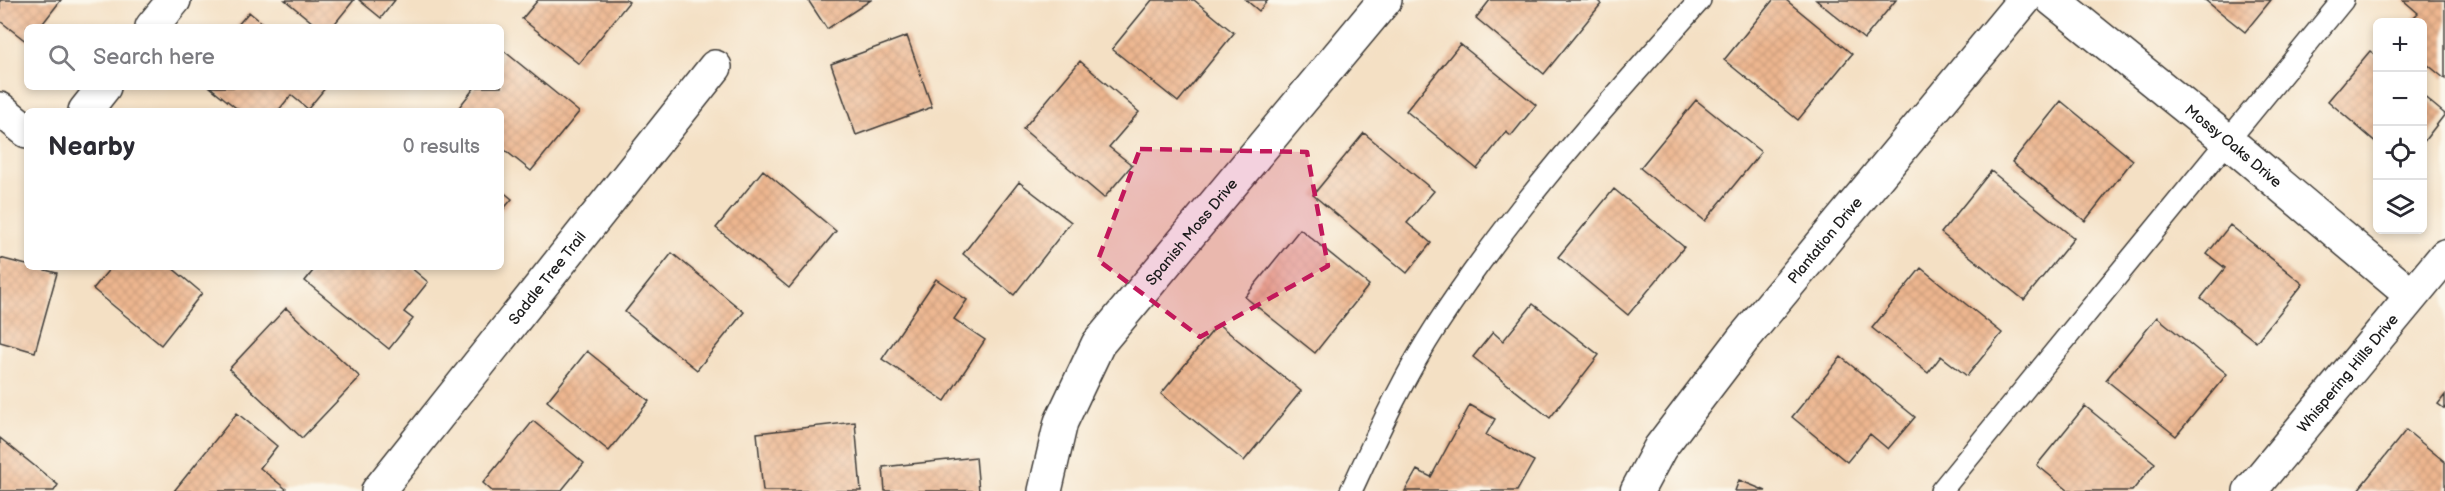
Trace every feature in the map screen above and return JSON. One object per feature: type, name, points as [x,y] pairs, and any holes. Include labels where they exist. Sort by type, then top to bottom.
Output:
[{"type":"street","points":[[154,24],[174,0]]},
{"type":"street","name":"Spanish Moss Drive","points":[[1045,491],[1061,422],[1098,344],[1385,0]]},
{"type":"street","name":"Plantation Drive","points":[[1637,491],[1660,448],[1744,338],[2024,0]]},
{"type":"street","name":"Mossy Oaks Drive","points":[[2053,0],[2228,141],[2411,295]]},
{"type":"street","name":"Saddle Tree Trail","points":[[378,491],[715,67]]},
{"type":"street","points":[[87,108],[102,90]]},
{"type":"street","points":[[0,109],[24,129]]},
{"type":"street","name":"Whispering Hills Drive","points":[[2250,491],[2445,256]]},
{"type":"lane","points":[[1351,491],[1391,406],[1430,337],[1491,247],[1590,124],[1700,0]]},
{"type":"lane","points":[[1941,491],[2343,0]]},
{"type":"highlighted area","points":[[1140,149],[1307,152],[1328,266],[1200,337],[1098,260]]},
{"type":"building","points":[[0,0],[61,0],[42,24],[24,24],[24,40],[0,21]]},
{"type":"building","points":[[285,0],[354,0],[334,24],[314,24]]},
{"type":"building","points":[[359,0],[395,0],[381,18]]},
{"type":"building","points":[[538,0],[626,0],[629,2],[579,64],[522,19]]},
{"type":"building","points":[[808,0],[871,0],[827,29]]},
{"type":"building","points":[[1152,0],[1194,0],[1234,33],[1178,102],[1112,49]]},
{"type":"building","points":[[1246,0],[1268,0],[1259,11]]},
{"type":"building","points":[[1490,0],[1597,0],[1601,4],[1544,74],[1476,18]]},
{"type":"building","points":[[1773,0],[1786,0],[1852,54],[1798,120],[1724,60]]},
{"type":"building","points":[[1816,0],[1896,0],[1864,39]]},
{"type":"building","points":[[2205,0],[2271,0],[2245,32]]},
{"type":"building","points":[[2403,0],[2445,0],[2445,79],[2427,64],[2427,18],[2413,18],[2418,13]]},
{"type":"building","points":[[249,12],[263,24],[239,24]]},
{"type":"building","points":[[907,36],[932,107],[856,135],[831,64]]},
{"type":"building","points":[[1460,44],[1536,105],[1511,136],[1506,132],[1477,169],[1406,111]]},
{"type":"building","points":[[504,51],[579,112],[531,171],[504,149],[504,108],[458,108],[473,90],[504,90]]},
{"type":"building","points":[[2370,51],[2373,53],[2373,140],[2328,101]]},
{"type":"building","points":[[1080,61],[1139,112],[1109,147],[1132,165],[1104,198],[1023,129]]},
{"type":"building","points":[[214,90],[324,90],[309,108],[291,95],[280,108],[236,108]]},
{"type":"building","points":[[2427,99],[2445,114],[2427,137]]},
{"type":"building","points":[[1696,100],[1761,152],[1705,221],[1640,168]]},
{"type":"building","points":[[2061,101],[2133,160],[2085,221],[2012,162]]},
{"type":"building","points":[[1364,133],[1434,191],[1407,223],[1431,243],[1407,273],[1313,195]]},
{"type":"building","points":[[763,170],[836,231],[789,288],[716,228]]},
{"type":"building","points":[[1991,171],[2074,238],[2024,300],[1941,233]]},
{"type":"building","points":[[1019,182],[1071,222],[1014,295],[963,254]]},
{"type":"building","points":[[1614,189],[1684,247],[1628,315],[1558,257]]},
{"type":"building","points":[[504,192],[512,199],[504,208]]},
{"type":"building","points":[[2230,225],[2303,284],[2256,342],[2201,298],[2225,268],[2207,254]]},
{"type":"building","points":[[1300,229],[1369,285],[1315,353],[1245,297]]},
{"type":"building","points":[[672,253],[744,312],[697,370],[625,312]]},
{"type":"building","points":[[0,258],[24,264],[24,270],[46,270],[57,273],[35,352],[0,342]]},
{"type":"building","points":[[1921,268],[2002,333],[1967,376],[1941,356],[1928,373],[1872,328]]},
{"type":"building","points":[[109,270],[175,270],[202,293],[161,345],[93,289]]},
{"type":"building","points":[[314,270],[414,270],[428,282],[404,312],[413,319],[389,349],[305,281]]},
{"type":"building","points":[[936,279],[967,300],[954,319],[985,340],[945,401],[882,359]]},
{"type":"building","points":[[1533,304],[1599,355],[1550,418],[1473,357],[1493,332],[1503,341]]},
{"type":"building","points":[[286,308],[360,377],[302,438],[229,369]]},
{"type":"building","points":[[2157,317],[2227,374],[2176,436],[2106,380]]},
{"type":"building","points":[[1218,324],[1301,391],[1244,461],[1161,394]]},
{"type":"building","points":[[587,351],[649,401],[609,451],[547,401]]},
{"type":"building","points":[[1841,357],[1915,417],[1888,449],[1870,434],[1847,462],[1792,417]]},
{"type":"building","points":[[2445,395],[2445,409],[2438,404]]},
{"type":"building","points":[[1470,405],[1495,419],[1486,435],[1534,461],[1517,491],[1405,491],[1417,470],[1431,477]]},
{"type":"building","points":[[2085,406],[2155,463],[2132,491],[2069,491],[2037,465]]},
{"type":"building","points":[[237,413],[277,446],[260,468],[286,489],[284,491],[174,491]]},
{"type":"building","points":[[533,421],[584,463],[561,491],[492,491],[483,483]]},
{"type":"building","points":[[855,422],[861,491],[763,491],[757,433]]},
{"type":"building","points":[[2406,430],[2445,462],[2445,491],[2359,491],[2358,490]]},
{"type":"building","points":[[0,438],[58,485],[54,491],[0,491]]},
{"type":"building","points":[[976,457],[979,491],[885,491],[883,467]]},
{"type":"building","points":[[1739,480],[1766,491],[1735,491]]}]
